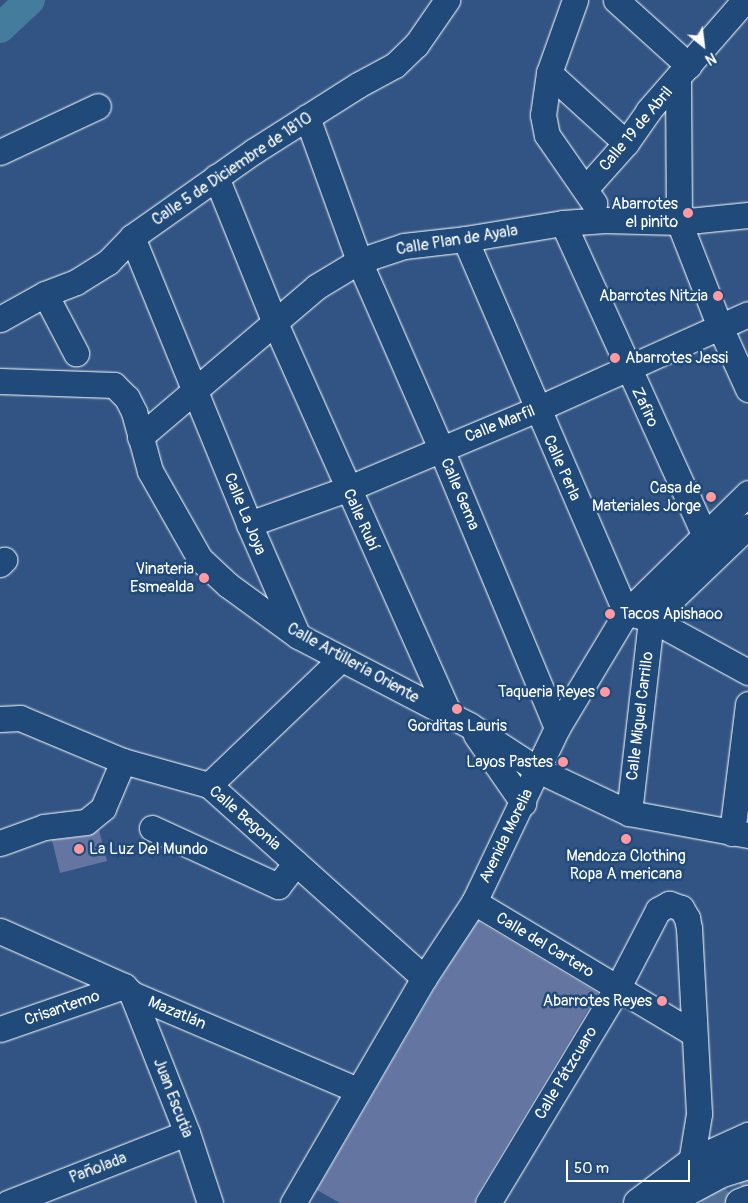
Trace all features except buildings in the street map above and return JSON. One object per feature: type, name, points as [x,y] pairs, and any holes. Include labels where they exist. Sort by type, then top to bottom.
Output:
[{"type":"main road","points":[[638,1203],[690,1163],[748,1137]]},
{"type":"main road","points":[[666,1203],[722,1173],[748,1165]]},
{"type":"main road","points":[[740,1203],[748,1200]]},
{"type":"street","name":"Calle 5 de Diciembre de 1810","points":[[0,319],[45,294],[76,282],[108,262],[132,237],[216,177],[358,84],[395,65],[416,46],[447,0]]},
{"type":"street","points":[[575,0],[549,73],[543,115],[547,135],[605,220]]},
{"type":"street","points":[[616,0],[684,72],[679,222],[720,327],[748,389]]},
{"type":"street","name":"Calle 19 de Abril","points":[[585,189],[626,143],[648,111],[745,0]]},
{"type":"street","points":[[549,73],[626,143]]},
{"type":"street","points":[[0,152],[98,106]]},
{"type":"street","name":"Calle Gema","points":[[307,117],[358,261],[441,449],[557,728]]},
{"type":"street","name":"Calle Rubí","points":[[216,177],[275,323],[347,489],[459,720],[523,803]]},
{"type":"street","name":"Calle Plan de Ayala","points":[[140,437],[316,287],[358,261],[404,246],[465,239],[563,223],[605,220],[679,222],[748,215]]},
{"type":"street","name":"Zafiro","points":[[563,223],[705,536]]},
{"type":"street","name":"Calle La Joya","points":[[132,237],[249,524],[298,636]]},
{"type":"street","name":"Calle Perla","points":[[465,239],[536,409],[626,612]]},
{"type":"street","points":[[45,294],[76,353]]},
{"type":"street","name":"Calle Marfil","points":[[249,524],[347,489],[536,409],[748,314]]},
{"type":"street","points":[[0,400],[12,382]]},
{"type":"street","name":"Calle Artillería Oriente","points":[[12,382],[114,385],[127,398],[134,412],[150,471],[200,559],[228,584],[298,636],[459,720],[538,770],[629,813],[740,834]]},
{"type":"street","name":"Avenida Morelia","points":[[293,1203],[357,1090],[424,978],[474,902],[523,803],[557,728],[626,612],[705,536],[742,526],[748,493]]},
{"type":"street","points":[[651,618],[742,526]]},
{"type":"street","points":[[626,612],[651,618],[748,672]]},
{"type":"street","name":"Calle Miguel Carrillo","points":[[629,813],[651,618]]},
{"type":"street","points":[[209,785],[340,659]]},
{"type":"street","points":[[740,834],[748,704]]},
{"type":"street","name":"Calle Begonia","points":[[0,719],[20,718],[122,761],[209,785],[424,978]]},
{"type":"street","points":[[0,844],[44,828],[86,822],[103,808],[122,761]]},
{"type":"street","points":[[152,828],[278,886],[296,863]]},
{"type":"street","name":"Calle del Cartero","points":[[474,902],[693,1033]]},
{"type":"street","name":"Calle Pátzcuaro","points":[[488,1203],[617,989],[658,910],[669,904],[681,908],[687,918],[689,928],[693,1033]]},
{"type":"street","name":"Mazatlán","points":[[0,931],[128,990],[357,1090]]},
{"type":"street","name":"Crisantemo","points":[[0,1029],[128,990]]},
{"type":"street","name":"Juan Escutia","points":[[128,990],[187,1133],[210,1203]]},
{"type":"street","points":[[690,1163],[699,1114],[693,1033]]},
{"type":"street","name":"Pañolada","points":[[8,1203],[187,1133]]},
{"type":"waterway","points":[[0,28],[30,0]]},
{"type":"tunnel","points":[[702,1203],[748,1170]]},
{"type":"place","name":"Abarrotes el pinito","points":[[688,213]]},
{"type":"place","name":"Abarrotes Nitzia","points":[[718,296]]},
{"type":"place","name":"Abarrotes Jessi","points":[[615,358]]},
{"type":"place","name":"Casa de Materiales Jorge","points":[[711,497]]},
{"type":"place","name":"Vinateria Esmealda","points":[[204,578]]},
{"type":"place","name":"Tacos Apishaoo","points":[[610,614]]},
{"type":"place","name":"Taqueria Reyes","points":[[605,692]]},
{"type":"place","name":"Gorditas Lauris","points":[[457,709]]},
{"type":"place","name":"Layos Pastes","points":[[563,762]]},
{"type":"place","name":"Mendoza Clothing Ropa A mericana","points":[[626,839]]},
{"type":"place","name":"La Luz Del Mundo","points":[[79,849]]},
{"type":"place","name":"Abarrotes Reyes","points":[[662,1001]]}]
